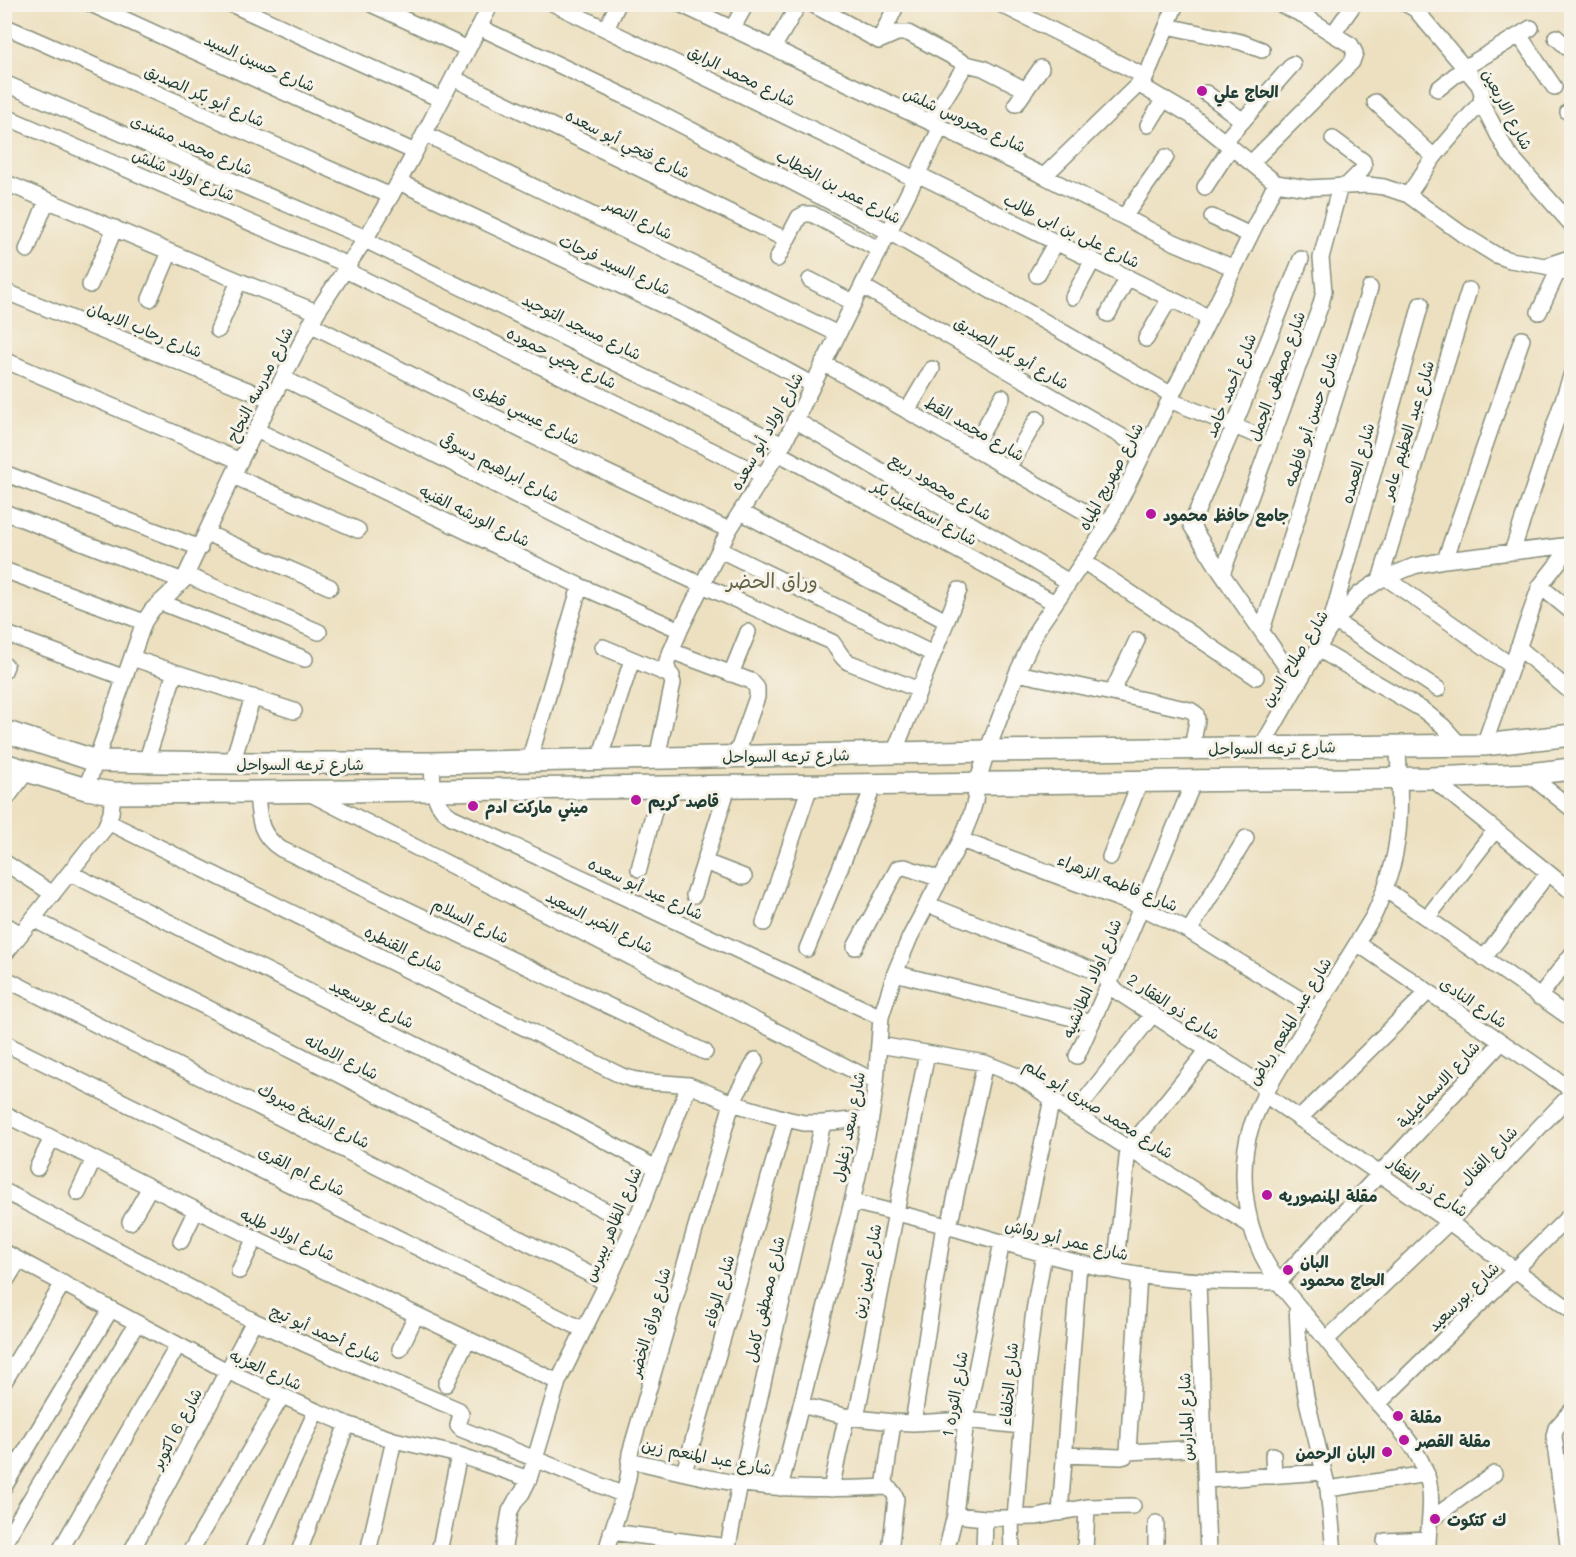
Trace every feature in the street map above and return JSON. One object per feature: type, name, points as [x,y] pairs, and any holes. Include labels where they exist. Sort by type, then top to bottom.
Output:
[{"type":"main road","name":"شارع ترعه السواحل","points":[[4,731],[96,761],[232,763],[432,763],[987,751],[1484,745],[1572,735]]},
{"type":"main road","name":"شارع ترعه السواحل","points":[[4,764],[86,789],[112,793],[1431,778],[1528,774],[1572,769]]},
{"type":"street","name":"شارع حسين السيد","points":[[91,4],[415,152]]},
{"type":"street","points":[[371,4],[468,50]]},
{"type":"street","name":"شارع مدرسه النجاح","points":[[86,789],[144,622],[152,610],[184,578],[240,460],[313,318],[347,268],[399,182],[491,4]]},
{"type":"street","name":"شارع محمد الرايق","points":[[554,4],[916,176]]},
{"type":"street","points":[[606,30],[618,4]]},
{"type":"street","name":"شارع محروس شلش","points":[[680,4],[1044,176],[1169,240],[1234,268]]},
{"type":"street","points":[[732,29],[746,4]]},
{"type":"street","points":[[879,41],[897,4]]},
{"type":"street","points":[[1000,4],[1142,80],[1164,99],[1192,116],[1276,183],[1306,188],[1368,185],[1384,187],[1408,195],[1462,234],[1496,255],[1558,270]]},
{"type":"street","points":[[1044,176],[1142,80],[1176,4]]},
{"type":"street","points":[[1251,163],[1352,62],[1355,53],[1351,45],[1303,15],[1279,4]]},
{"type":"street","points":[[1333,34],[1354,4]]},
{"type":"street","points":[[773,48],[809,5],[879,41]]},
{"type":"street","points":[[238,6],[442,100]]},
{"type":"street","name":"شارع الاربعين","points":[[1413,6],[1479,85],[1482,93],[1481,102],[1507,152],[1572,225]]},
{"type":"street","name":"شارع أبو بكر الصديق","points":[[4,26],[391,196]]},
{"type":"street","points":[[1167,26],[1241,42],[1262,50]]},
{"type":"street","name":"شارع عمر بن الخطاب","points":[[479,27],[637,102],[889,232],[1170,398],[1251,433]]},
{"type":"street","points":[[1438,89],[1464,68],[1525,32],[1554,87]]},
{"type":"street","points":[[879,41],[897,33],[908,33],[966,64],[983,69],[1026,90]]},
{"type":"street","points":[[1556,38],[1572,52]]},
{"type":"street","name":"شارع اولاد أبو سعده","points":[[657,758],[673,689],[672,676],[667,664],[680,630],[729,530],[781,449],[916,176],[936,124],[966,64]]},
{"type":"street","points":[[1204,187],[1243,122],[1293,64]]},
{"type":"street","points":[[1016,105],[1041,68]]},
{"type":"street","name":"شارع فتحي أبو سعده","points":[[453,78],[787,240]]},
{"type":"street","name":"شارع محمد مشندى","points":[[4,83],[365,239]]},
{"type":"street","points":[[1206,93],[1243,122]]},
{"type":"street","points":[[1148,125],[1164,99]]},
{"type":"street","points":[[1375,102],[1434,157]]},
{"type":"street","points":[[1408,195],[1434,157],[1481,102]]},
{"type":"street","name":"شارع اولاد شلش","points":[[4,116],[347,268]]},
{"type":"street","name":"شارع النصر","points":[[424,134],[838,334]]},
{"type":"street","name":"شارع مصطفى الجمل","points":[[1222,574],[1321,304],[1324,291],[1321,258],[1343,186],[1362,170],[1364,165],[1363,161],[1333,139]]},
{"type":"street","points":[[1124,217],[1166,157]]},
{"type":"street","name":"شارع على بن ابى طالب","points":[[916,176],[1210,318]]},
{"type":"street","name":"شارع عيسي قطرى","points":[[4,182],[238,280],[589,464],[729,530]]},
{"type":"street","name":"شارع السيد فرحات","points":[[399,182],[692,320],[813,385]]},
{"type":"street","name":"شارع صهريج المياه","points":[[977,784],[1017,673],[1038,628],[1108,525],[1276,183]]},
{"type":"street","points":[[27,250],[47,200]]},
{"type":"street","points":[[777,259],[799,217],[805,213],[812,214],[880,250]]},
{"type":"street","points":[[1212,217],[1251,235]]},
{"type":"street","points":[[90,285],[115,228]]},
{"type":"street","name":"شارع مسجد التوحيد","points":[[365,239],[781,449]]},
{"type":"street","points":[[1037,275],[1056,242]]},
{"type":"street","points":[[150,299],[170,252]]},
{"type":"street","points":[[1539,312],[1558,270],[1572,256]]},
{"type":"street","name":"شارع أحمد حامد","points":[[1222,574],[1191,525],[1234,426],[1300,259]]},
{"type":"street","points":[[1072,297],[1093,260]]},
{"type":"street","name":"شارع يحيي حموده","points":[[347,268],[764,476]]},
{"type":"street","points":[[1108,314],[1128,278]]},
{"type":"street","points":[[218,330],[238,280]]},
{"type":"street","points":[[810,280],[854,303]]},
{"type":"street","name":"شارع أبو بكر الصديق","points":[[862,286],[1145,450]]},
{"type":"street","name":"شارع حسن أبو فاطمه","points":[[1262,630],[1370,288]]},
{"type":"street","name":"شارع عبد العظيم عامر","points":[[1383,579],[1468,290]]},
{"type":"street","name":"شارع رحاب الايمان","points":[[4,291],[272,400]]},
{"type":"street","points":[[1146,339],[1170,298]]},
{"type":"street","name":"شارع العمده","points":[[1332,627],[1421,304]]},
{"type":"street","points":[[1445,560],[1522,339]]},
{"type":"street","points":[[4,360],[240,460]]},
{"type":"street","name":"شارع محمد القط","points":[[823,363],[1108,525]]},
{"type":"street","points":[[907,411],[932,369]]},
{"type":"street","points":[[1512,552],[1572,373]]},
{"type":"street","name":"شارع ابراهيم دسوقى","points":[[283,378],[603,538],[702,585],[832,642],[842,658],[848,662],[919,690]]},
{"type":"street","points":[[973,448],[1002,398]]},
{"type":"street","points":[[1008,468],[1037,419]]},
{"type":"street","name":"شارع محمود ربيع","points":[[795,420],[1069,582]]},
{"type":"street","name":"شارع الورشه الفنيه","points":[[256,430],[580,586],[680,630]]},
{"type":"street","name":"شارع اسماعيل بكر","points":[[781,449],[1055,603]]},
{"type":"street","points":[[4,473],[200,548]]},
{"type":"street","points":[[233,476],[358,530]]},
{"type":"street","points":[[4,512],[184,578],[319,632]]},
{"type":"street","points":[[741,512],[946,621]]},
{"type":"street","points":[[206,533],[330,587]]},
{"type":"street","points":[[1484,745],[1540,586],[1571,545]]},
{"type":"street","name":"شارع صلاح الدين","points":[[1261,748],[1332,627],[1359,594],[1383,579],[1414,566],[1445,560],[1571,545]]},
{"type":"street","points":[[720,550],[933,654]]},
{"type":"street","points":[[1083,561],[1256,677]]},
{"type":"street","points":[[4,570],[144,622]]},
{"type":"street","points":[[1222,574],[1298,684]]},
{"type":"street","points":[[1383,579],[1512,666]]},
{"type":"street","points":[[529,761],[580,586]]},
{"type":"street","points":[[1540,586],[1572,612]]},
{"type":"street","points":[[894,753],[959,590]]},
{"type":"street","points":[[160,602],[305,659]]},
{"type":"street","points":[[1332,627],[1438,689]]},
{"type":"street","points":[[731,674],[748,632]]},
{"type":"street","points":[[4,633],[125,678]]},
{"type":"street","points":[[1113,693],[1137,640]]},
{"type":"street","points":[[603,647],[672,676]]},
{"type":"street","points":[[1518,647],[1572,693]]},
{"type":"street","points":[[1318,649],[1423,710],[1443,726],[1460,745]]},
{"type":"street","points":[[671,651],[751,681],[757,688],[757,697],[736,756]]},
{"type":"street","points":[[132,658],[294,711]]},
{"type":"street","points":[[598,760],[632,660]]},
{"type":"street","points":[[146,762],[175,672]]},
{"type":"street","points":[[1017,673],[1190,710],[1196,714],[1197,720],[1192,748]]},
{"type":"street","points":[[232,763],[253,697]]},
{"type":"street","name":"شارع عبد المنعم رياض","points":[[1398,746],[1400,816],[1391,871],[1385,889],[1374,915],[1266,1091],[1251,1128],[1245,1161],[1245,1194],[1251,1226],[1262,1255],[1279,1282],[1378,1404],[1393,1419],[1427,1474],[1431,1504],[1428,1546]]},
{"type":"street","name":"شارع عيد أبو سعده","points":[[432,763],[434,790],[438,805],[452,817],[881,1017]]},
{"type":"street","points":[[4,802],[27,771]]},
{"type":"street","points":[[1528,774],[1572,809]]},
{"type":"street","points":[[1431,778],[1572,892]]},
{"type":"street","name":"شارع اولاد الطانشيه","points":[[1077,1056],[1194,781]]},
{"type":"street","points":[[1110,857],[1140,782]]},
{"type":"street","name":"شارع سعد زغلول","points":[[780,1488],[871,1118],[881,1017],[895,973],[910,937],[961,840],[975,801],[977,784]]},
{"type":"street","points":[[807,949],[874,785]]},
{"type":"street","points":[[764,923],[810,786]]},
{"type":"street","points":[[694,895],[728,787]]},
{"type":"street","points":[[639,869],[660,788]]},
{"type":"street","name":"شارع السلام","points":[[257,792],[260,821],[264,833],[281,849],[705,1052]]},
{"type":"street","name":"شارع الخبر السعيد","points":[[306,792],[876,1082]]},
{"type":"street","points":[[4,955],[101,833],[108,822],[113,804],[112,793]]},
{"type":"street","name":"شارع القنطره","points":[[108,822],[622,1076],[636,1081],[689,1085]]},
{"type":"street","points":[[1427,918],[1494,830]]},
{"type":"street","points":[[1189,931],[1246,838]]},
{"type":"street","name":"شارع فاطمه الزهراء","points":[[961,840],[1141,907],[1189,931],[1316,1009]]},
{"type":"street","points":[[4,862],[53,894]]},
{"type":"street","points":[[705,862],[744,877]]},
{"type":"street","points":[[855,947],[898,868],[905,867],[940,879]]},
{"type":"street","name":"شارع بورسعيد","points":[[70,873],[555,1114],[656,1168]]},
{"type":"street","points":[[1484,958],[1548,873]]},
{"type":"street","points":[[1385,889],[1572,1019]]},
{"type":"street","name":"شارع ذو الفقار 2","points":[[927,904],[1102,974],[1116,991],[1208,1050],[1266,1091]]},
{"type":"street","name":"شارع الامانه","points":[[33,919],[634,1225]]},
{"type":"street","points":[[4,924],[21,934]]},
{"type":"street","name":"شارع النادى","points":[[1357,943],[1572,1092]]},
{"type":"street","points":[[1539,997],[1572,954]]},
{"type":"street","points":[[895,973],[1092,1023]]},
{"type":"street","name":"شارع الشيخ مبروك","points":[[4,978],[607,1283]]},
{"type":"street","points":[[1299,1119],[1428,992]]},
{"type":"street","points":[[1074,1114],[1153,1014]]},
{"type":"street","name":"شارع الاسماعيلية","points":[[1279,1282],[1502,1042]]},
{"type":"street","name":"شارع ام القرى","points":[[4,1043],[584,1330]]},
{"type":"street","name":"شارع محمد صبرى أبو علم","points":[[879,1045],[985,1063],[1020,1077],[1128,1149],[1251,1226]]},
{"type":"street","points":[[1115,1271],[1128,1149],[1208,1050]]},
{"type":"street","name":"شارع امين زين","points":[[831,1489],[848,1417],[855,1416],[857,1413],[927,1053]]},
{"type":"street","name":"شارع وراق الخضر","points":[[606,1552],[624,1495],[629,1474],[629,1460],[732,1103],[756,1060]]},
{"type":"street","points":[[914,1423],[946,1226],[985,1063]]},
{"type":"street","points":[[689,1085],[732,1103],[804,1123],[871,1118]]},
{"type":"street","name":"شارع الظاهر بيبرس","points":[[503,1552],[510,1511],[529,1479],[558,1382],[634,1225],[689,1085]]},
{"type":"street","name":"شارع ذو الفقار","points":[[1266,1091],[1299,1119],[1380,1173],[1572,1311]]},
{"type":"street","name":"شارع القنال","points":[[1326,1340],[1449,1222],[1572,1092]]},
{"type":"street","points":[[1020,1247],[1052,1099]]},
{"type":"street","name":"شارع اولاد طلبه","points":[[4,1114],[196,1210],[558,1382]]},
{"type":"street","name":"شارع الوفاء","points":[[684,1472],[786,1119]]},
{"type":"street","name":"شارع مصطفى كامل","points":[[728,1550],[740,1484],[823,1123]]},
{"type":"street","points":[[37,1168],[52,1138]]},
{"type":"street","points":[[78,1192],[94,1159]]},
{"type":"street","points":[[130,1222],[150,1187]]},
{"type":"street","name":"شارع أحمد أبو تيج","points":[[4,1191],[254,1321],[459,1410],[461,1414],[458,1426],[460,1429],[624,1495]]},
{"type":"street","name":"شارع عمر أبو رواش","points":[[852,1202],[1115,1271],[1198,1281],[1279,1282]]},
{"type":"street","points":[[181,1241],[196,1210]]},
{"type":"street","name":"شارع بورسعيد","points":[[1378,1404],[1572,1213]]},
{"type":"street","points":[[239,1271],[255,1238]]},
{"type":"street","name":"شارع الثوره 1","points":[[946,1552],[955,1515],[966,1420],[1002,1242]]},
{"type":"street","name":"شارع العزبه","points":[[4,1252],[227,1371],[316,1411],[394,1440],[459,1455],[529,1479]]},
{"type":"street","name":"شارع الخلفاء","points":[[1012,1552],[1013,1518],[1031,1334],[1044,1254]]},
{"type":"street","points":[[4,1284],[19,1260]]},
{"type":"street","points":[[1060,1513],[1078,1263]]},
{"type":"street","points":[[1064,1455],[1121,1457],[1128,1452],[1139,1275]]},
{"type":"street","name":"شارع المدارس","points":[[1198,1281],[1208,1552]]},
{"type":"street","points":[[4,1382],[63,1283]]},
{"type":"street","points":[[1297,1305],[1299,1352],[1306,1397],[1328,1489],[1334,1552]]},
{"type":"street","points":[[4,1487],[111,1309]]},
{"type":"street","points":[[400,1349],[416,1315]]},
{"type":"street","name":"شارع 6 اكتوبر","points":[[130,1552],[254,1321]]},
{"type":"street","points":[[4,1543],[137,1323]]},
{"type":"street","points":[[446,1384],[468,1339]]},
{"type":"street","points":[[59,1552],[178,1345]]},
{"type":"street","points":[[190,1552],[282,1396]]},
{"type":"street","points":[[801,1405],[848,1417],[893,1422],[966,1420],[1022,1426]]},
{"type":"street","points":[[1569,1552],[1554,1432],[1572,1410]]},
{"type":"street","points":[[252,1552],[316,1411]]},
{"type":"street","points":[[890,1552],[896,1499],[885,1481],[893,1422]]},
{"type":"street","points":[[299,1552],[347,1424]]},
{"type":"street","points":[[368,1552],[394,1440]]},
{"type":"street","points":[[1128,1452],[1204,1448]]},
{"type":"street","points":[[439,1552],[459,1455]]},
{"type":"street","points":[[1273,1455],[1274,1476]]},
{"type":"street","name":"شارع عبد المنعم زين","points":[[629,1460],[740,1484],[780,1488],[887,1487]]},
{"type":"street","points":[[1206,1480],[1324,1472]]},
{"type":"street","points":[[1328,1489],[1427,1474]]},
{"type":"street","points":[[1430,1520],[1494,1474]]},
{"type":"street","points":[[955,1515],[985,1518],[1037,1517],[1087,1507],[1133,1506]]},
{"type":"street","points":[[1085,1552],[1087,1507]]},
{"type":"street","points":[[984,1552],[985,1518]]},
{"type":"street","points":[[1156,1523],[1156,1552]]},
{"type":"street","points":[[611,1532],[665,1546],[728,1550]]},
{"type":"street","points":[[1385,1541],[1428,1546]]},
{"type":"place","name":"الحاج علي","points":[[1202,91]]},
{"type":"place","name":"جامع حافظ محمود","points":[[1151,514]]},
{"type":"place","name":"قاصد كريم","points":[[636,800]]},
{"type":"place","name":"ميني ماركت ادم","points":[[473,806]]},
{"type":"place","name":"مقلة المنصوريه","points":[[1267,1195]]},
{"type":"place","name":"البان الحاج محمود","points":[[1288,1270]]},
{"type":"place","name":"مقلة","points":[[1398,1416]]},
{"type":"place","name":"مقلة القصر","points":[[1404,1440]]},
{"type":"place","name":"البان الرحمن","points":[[1387,1452]]},
{"type":"place","name":"ك كتكوت","points":[[1435,1519]]},
{"type":"district","name":"وراق الحضر","points":[[772,580]]}]
